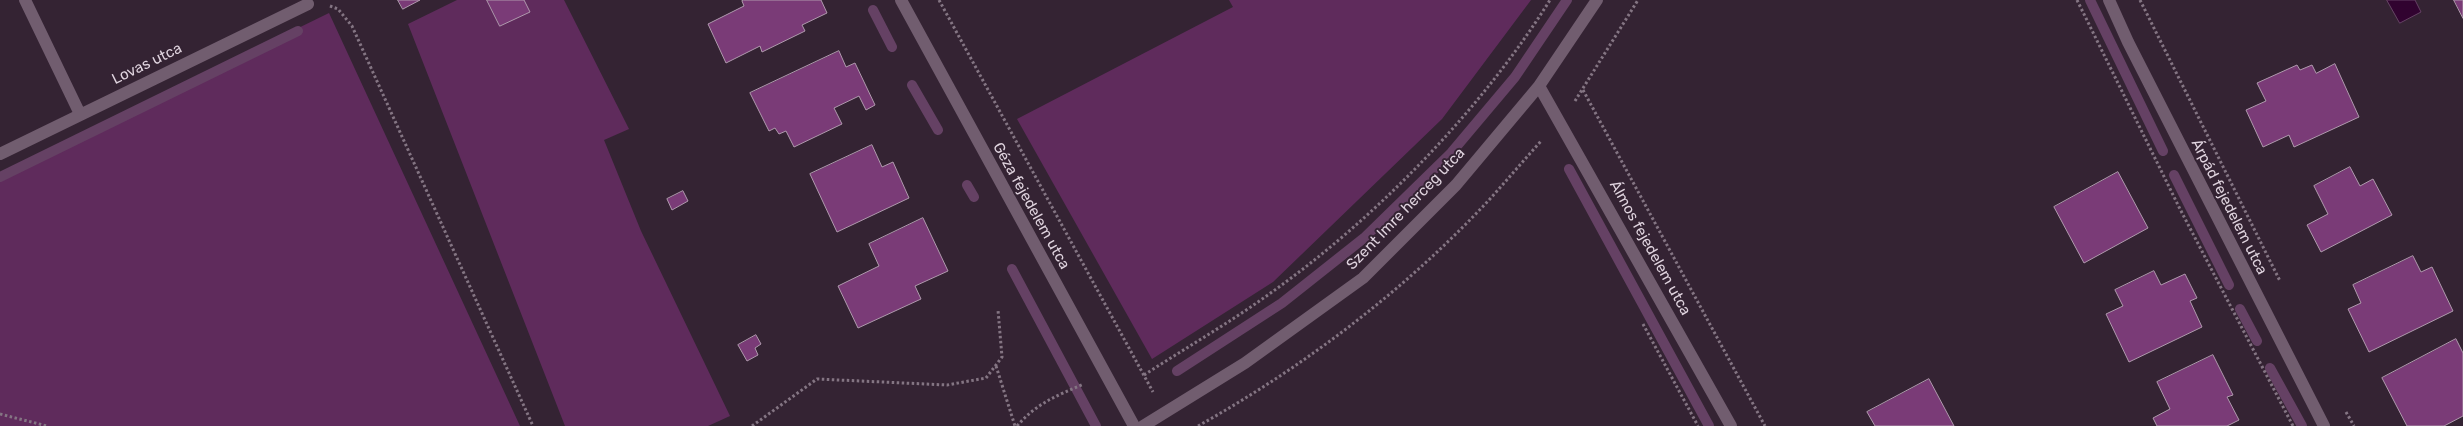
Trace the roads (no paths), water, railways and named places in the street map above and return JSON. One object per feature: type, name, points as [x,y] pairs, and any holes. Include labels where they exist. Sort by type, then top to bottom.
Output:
[{"type":"street","points":[[25,0],[80,114]]},
{"type":"street","name":"Géza fejedelem utca","points":[[901,0],[1134,426]]},
{"type":"street","name":"Szent Imre herceg utca","points":[[1143,426],[1245,363],[1363,278],[1456,185],[1539,86],[1598,0]]},
{"type":"street","name":"Árpád fejedelem utca","points":[[2109,0],[2128,42],[2324,426]]},
{"type":"street","name":"Lovas utca","points":[[0,154],[308,4]]},
{"type":"street","name":"Álmos fejedelem utca","points":[[1539,86],[1731,426]]},
{"type":"waterway","points":[[1177,371],[1282,303],[1364,238],[1451,153],[1515,77],[1567,0]]},
{"type":"waterway","points":[[2090,0],[2163,151]]},
{"type":"waterway","points":[[873,10],[892,47]]},
{"type":"waterway","points":[[0,177],[298,31]]},
{"type":"waterway","points":[[912,85],[938,130]]},
{"type":"waterway","points":[[1569,169],[1709,426]]},
{"type":"waterway","points":[[2174,175],[2229,285]]},
{"type":"waterway","points":[[967,185],[974,197]]},
{"type":"waterway","points":[[1012,269],[1096,426]]},
{"type":"waterway","points":[[2240,309],[2257,341]]},
{"type":"waterway","points":[[2270,368],[2302,426]]}]
